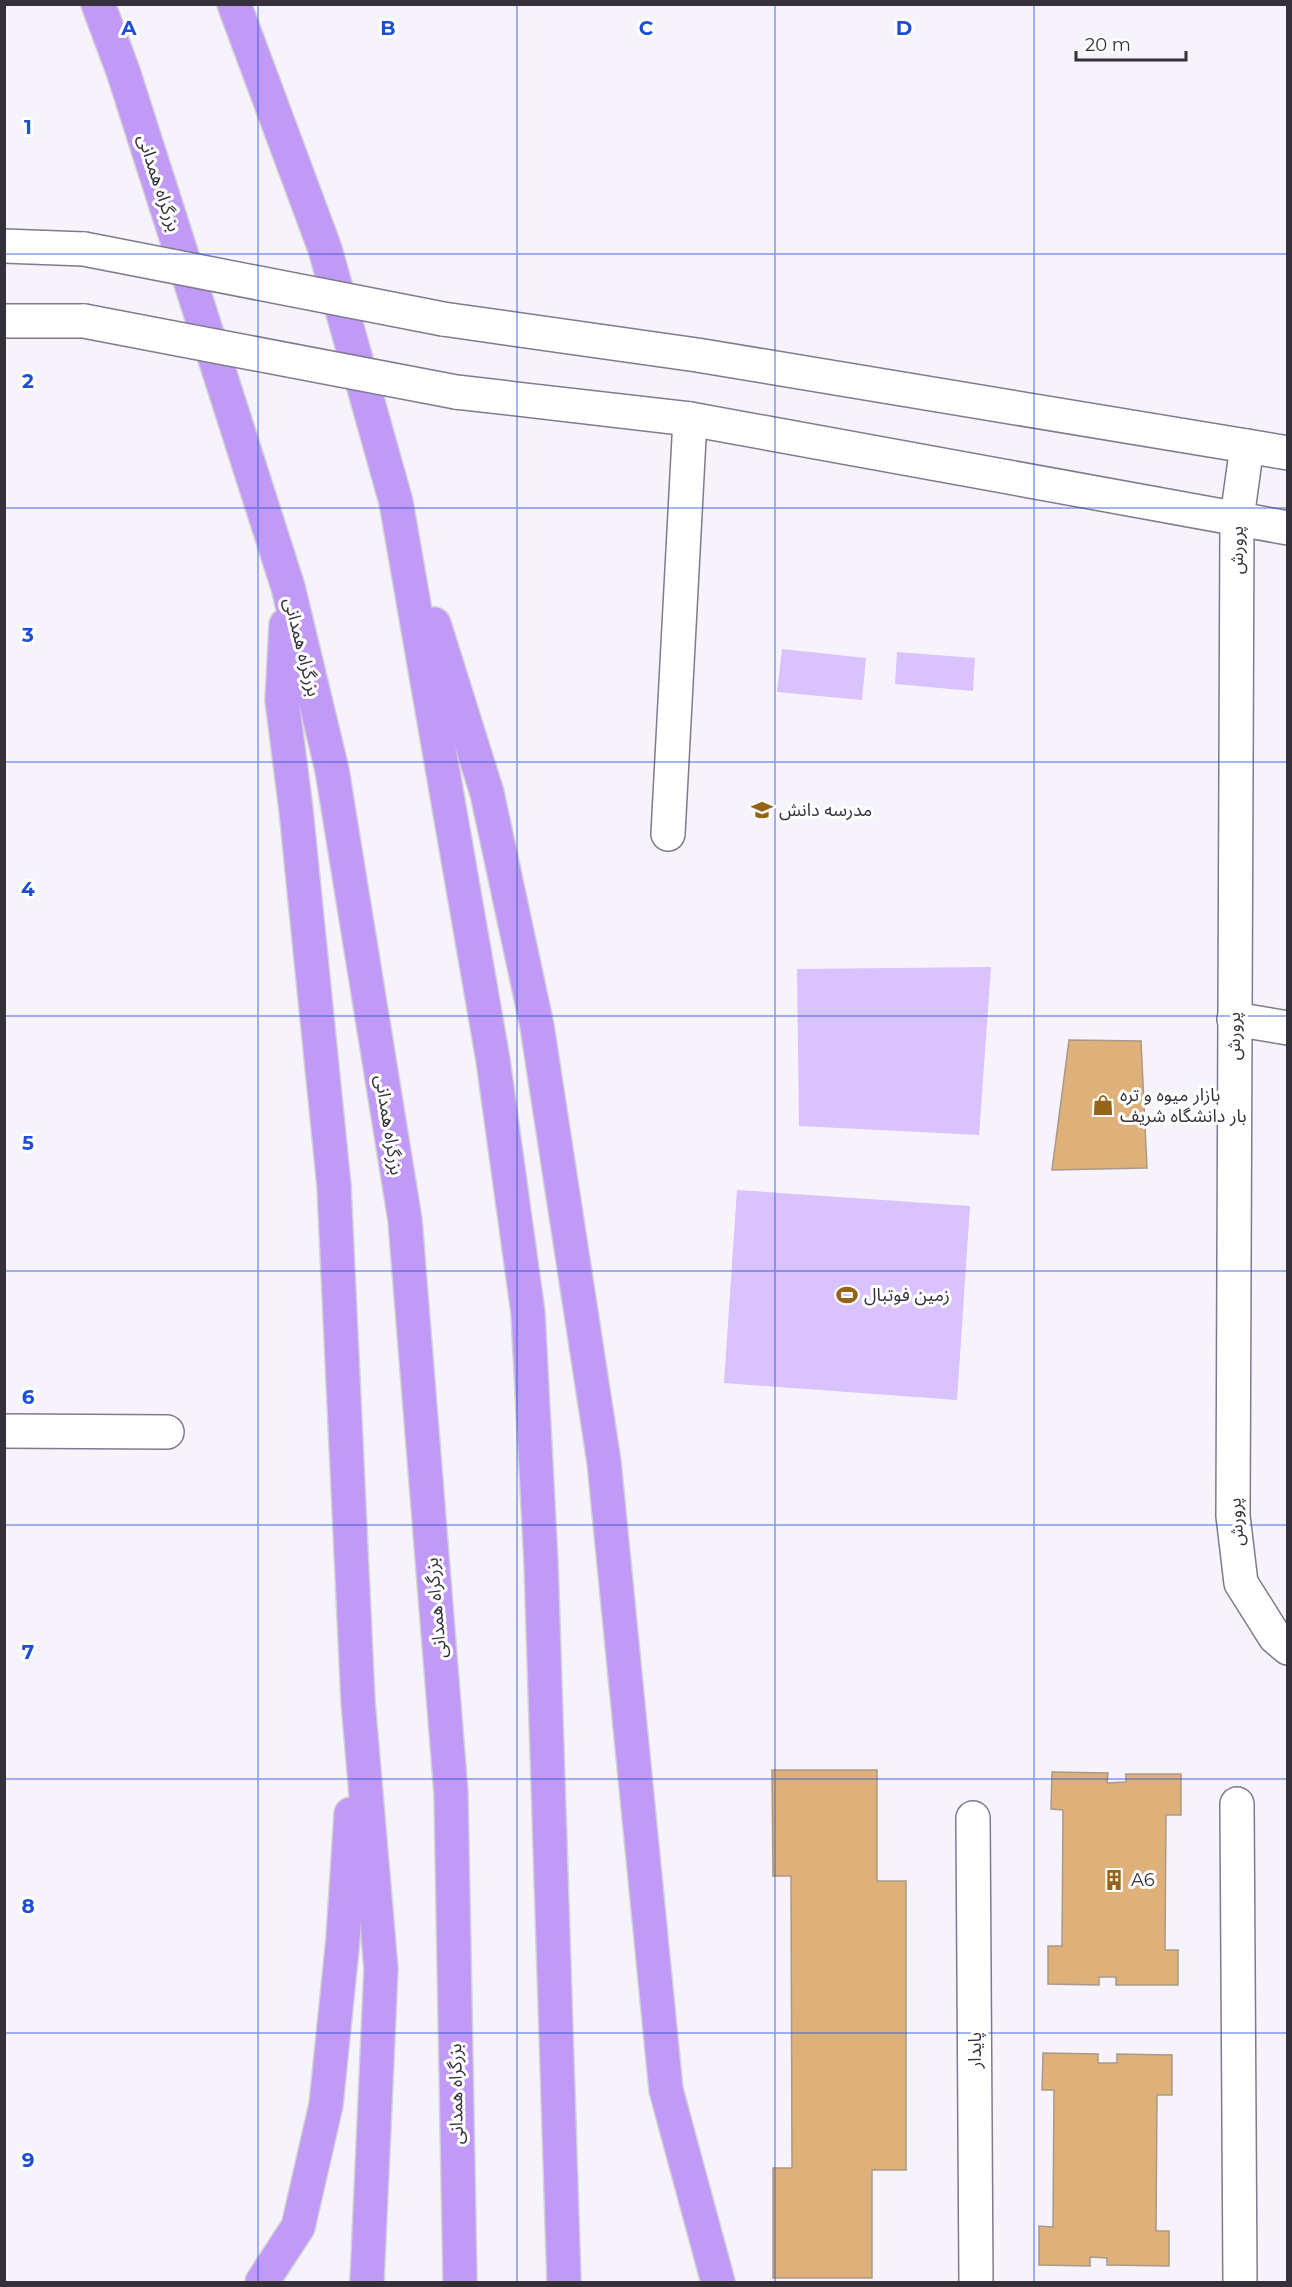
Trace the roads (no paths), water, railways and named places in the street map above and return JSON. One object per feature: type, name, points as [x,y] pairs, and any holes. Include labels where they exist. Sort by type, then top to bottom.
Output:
[{"type":"highway","name":"بزرگراه همدانی","points":[[98,4],[123,71],[288,587],[332,770],[405,1220],[451,1793],[460,2283]]},
{"type":"highway","points":[[234,4],[325,249],[396,502],[487,793],[537,1026],[604,1462],[666,2090],[718,2283]]},
{"type":"highway","points":[[396,502],[493,1060],[528,1312],[541,1562],[564,2283]]},
{"type":"highway","points":[[288,587],[282,700],[296,810],[334,1186],[358,1701],[381,1969],[367,2283]]},
{"type":"highway","points":[[262,2283],[298,2227],[326,2105],[343,1939],[358,1701]]},
{"type":"street","points":[[4,246],[84,249],[443,319],[698,355],[1287,453]]},
{"type":"street","points":[[4,321],[84,321],[456,392],[690,419],[1287,528]]},
{"type":"street","points":[[668,834],[690,419]]},
{"type":"street","name":"پرورش","points":[[1246,446],[1237,518],[1233,1516],[1241,1583],[1275,1637],[1287,1648]]},
{"type":"street","points":[[1234,1019],[1287,1028]]},
{"type":"street","points":[[4,1431],[167,1432]]},
{"type":"street","points":[[1237,1804],[1240,2283]]},
{"type":"street","name":"پایدار","points":[[973,1818],[976,2283]]},
{"type":"place","name":"مدرسه دانش","points":[[762,810]]},
{"type":"place","name":"بازار میوه و تره بار دانشگاه شریف","points":[[1103,1105]]},
{"type":"place","name":"زمین فوتبال","points":[[847,1295]]},
{"type":"place","name":"A6","points":[[1114,1880]]}]
